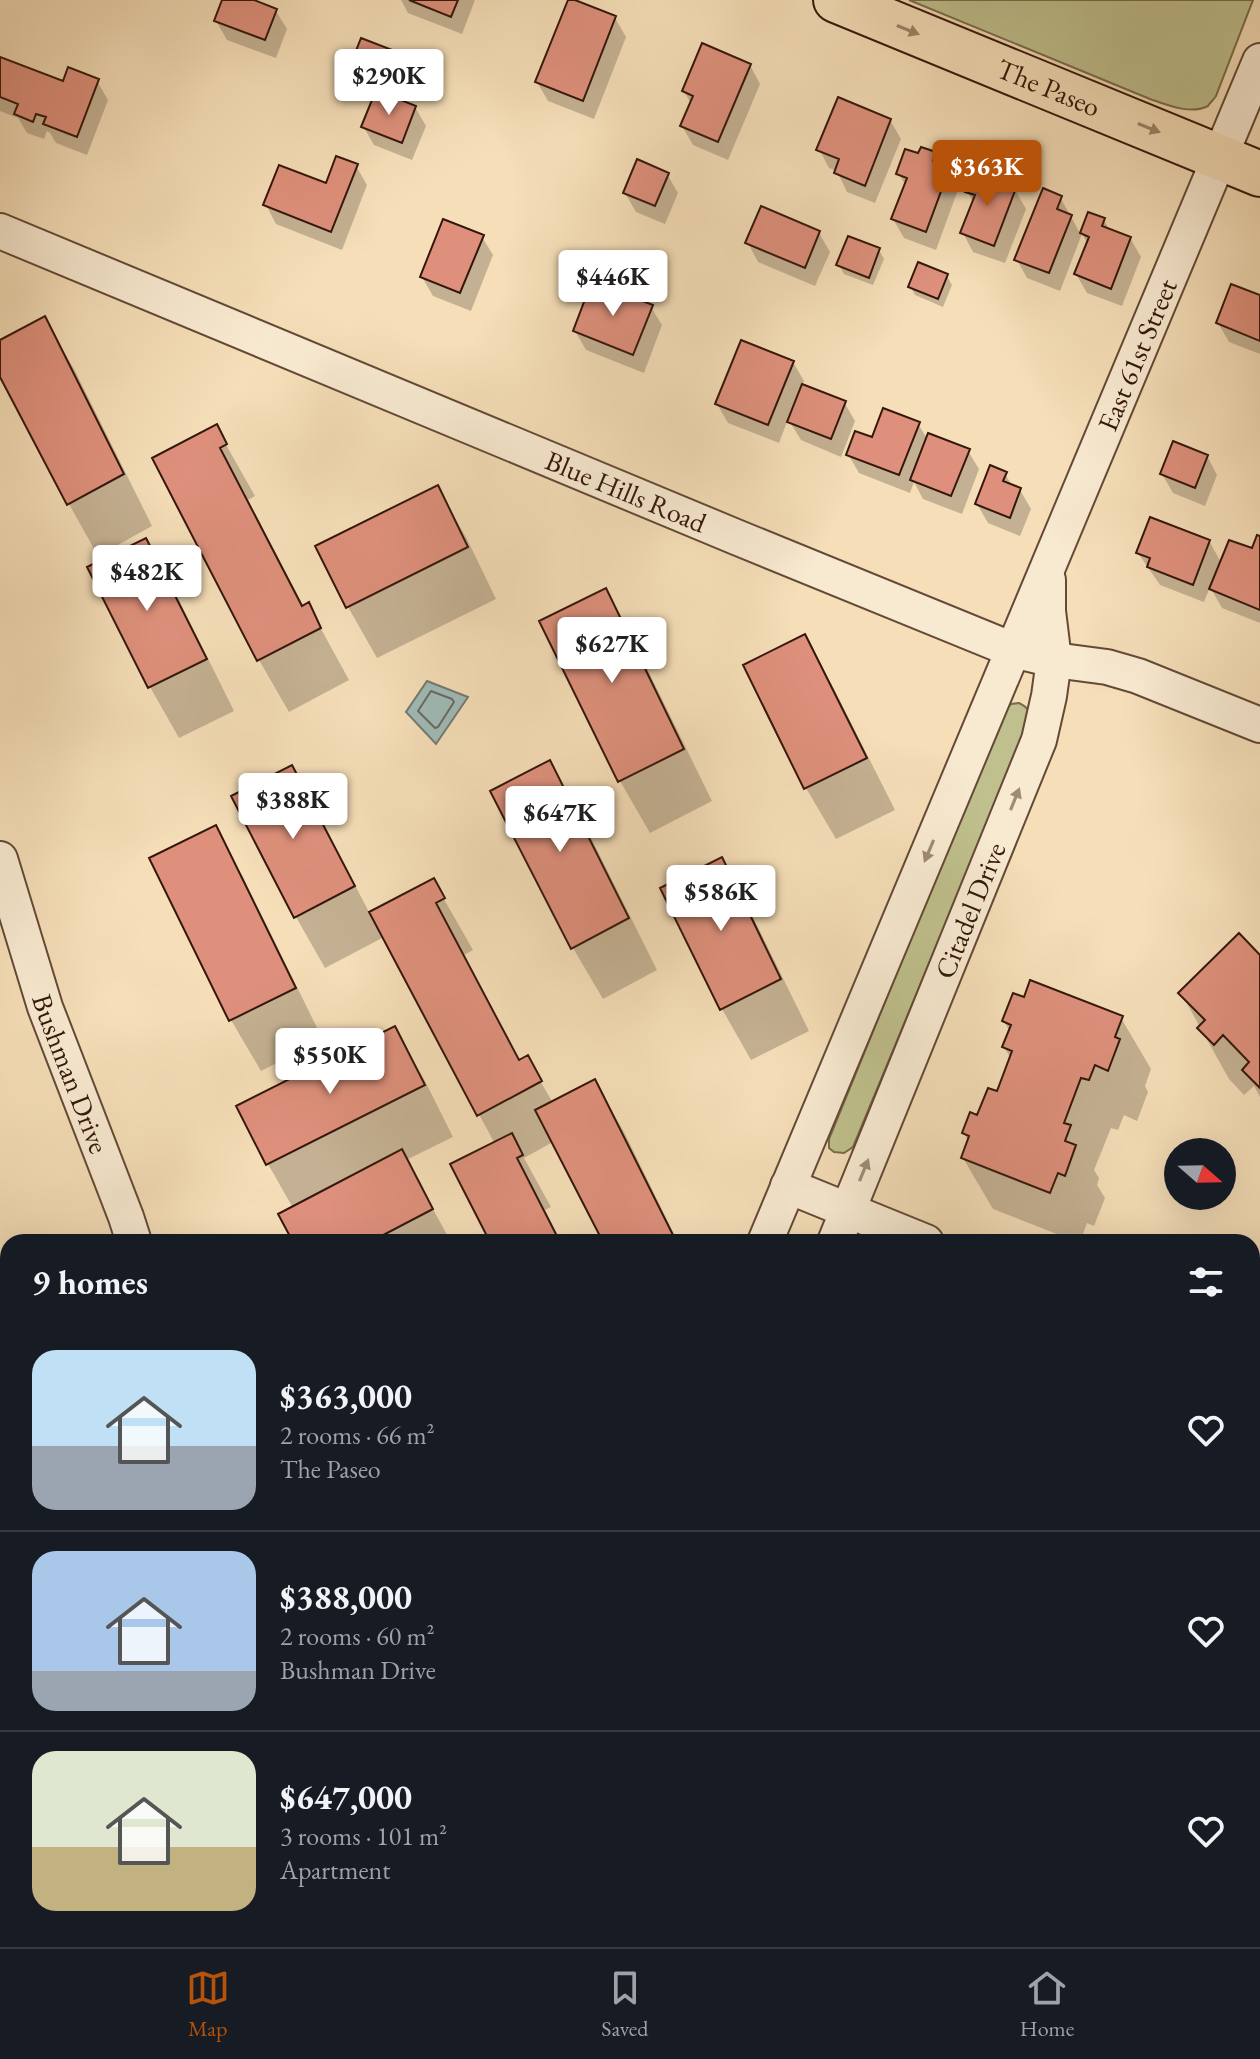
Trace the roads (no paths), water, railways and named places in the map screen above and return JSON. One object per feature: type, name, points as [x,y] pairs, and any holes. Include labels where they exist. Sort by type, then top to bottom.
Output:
[{"type":"main road","name":"The Paseo","points":[[836,0],[1260,174]]},
{"type":"street","name":"East 61st Street","points":[[1013,650],[1260,61]]},
{"type":"street","name":"Blue Hills Road","points":[[0,231],[1013,650],[1054,660],[1107,667],[1138,676],[1260,725]]},
{"type":"street","name":"Citadel Drive","points":[[838,1234],[1039,740],[1054,660],[1048,611],[1048,567]]},
{"type":"street","points":[[768,1234],[1013,650]]},
{"type":"street","name":"Bushman Drive","points":[[0,859],[45,1007],[131,1234]]},
{"type":"street","points":[[788,1186],[906,1234]]},
{"type":"water","points":[[427,681],[468,697],[436,744],[406,712]]}]
